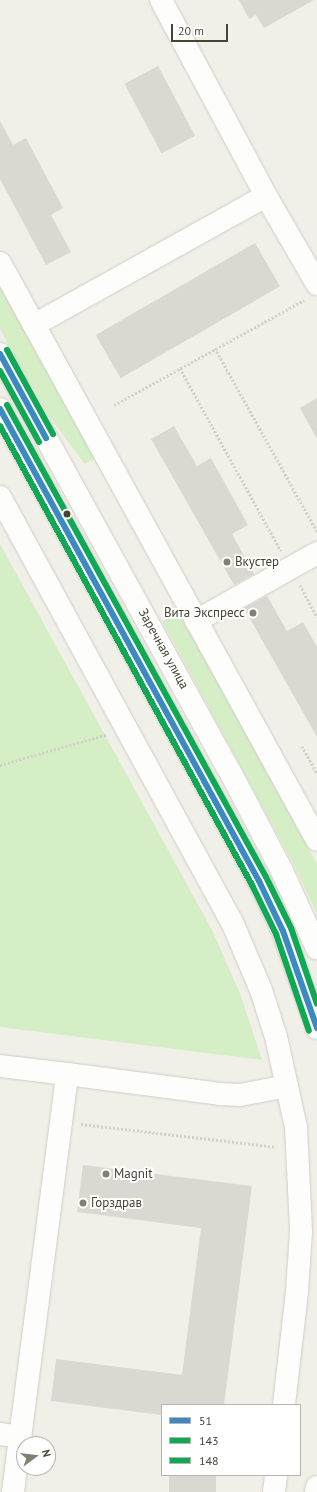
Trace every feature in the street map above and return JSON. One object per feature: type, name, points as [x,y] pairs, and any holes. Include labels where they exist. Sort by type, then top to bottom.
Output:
[{"type":"street","points":[[162,0],[266,196],[314,292]]},
{"type":"street","points":[[34,324],[266,196]]},
{"type":"street","points":[[0,263],[317,840]]},
{"type":"street","name":"Заречная улица","points":[[0,354],[228,768],[285,878],[317,948]]},
{"type":"street","name":"Заречная улица","points":[[0,409],[259,880],[283,932],[317,1028]]},
{"type":"street","points":[[0,497],[232,922],[261,990],[288,1086],[297,1135],[301,1231],[297,1292],[284,1404]]},
{"type":"street","points":[[196,621],[317,553]]},
{"type":"street","points":[[0,1066],[220,1094],[240,1094],[288,1086]]},
{"type":"street","points":[[13,1492],[10,1435],[60,1122],[66,1074]]},
{"type":"street","points":[[274,1492],[276,1476]]},
{"type":"street","points":[[316,1492],[317,1487]]},
{"type":"path","points":[[114,405],[314,292]]},
{"type":"path","points":[[215,348],[317,531]]},
{"type":"path","points":[[180,368],[317,617]]},
{"type":"path","points":[[0,765],[112,733]]},
{"type":"path","points":[[302,746],[317,773]]},
{"type":"path","points":[[60,1122],[283,1148]]},
{"type":"green space","points":[[0,287],[95,459],[85,464],[50,418],[0,329]]},
{"type":"green space","points":[[0,544],[212,930],[241,996],[262,1060],[0,1027]]},
{"type":"green space","points":[[179,612],[317,864],[317,914],[293,863],[162,621]]},
{"type":"building","points":[[239,0],[314,0],[264,28],[256,15],[249,19]]},
{"type":"building","points":[[158,66],[195,136],[162,154],[124,84]]},
{"type":"building","points":[[0,121],[13,145],[26,138],[63,208],[51,215],[71,252],[46,265],[0,179]]},
{"type":"building","points":[[255,243],[280,286],[121,378],[96,335]]},
{"type":"building","points":[[317,398],[317,439],[300,408]]},
{"type":"building","points":[[174,426],[197,466],[211,458],[248,525],[232,534],[254,574],[234,585],[151,439]]},
{"type":"building","points":[[267,596],[287,631],[303,622],[317,647],[317,737],[244,608]]},
{"type":"building","points":[[83,1165],[252,1186],[224,1404],[161,1404],[161,1415],[51,1401],[56,1359],[182,1375],[201,1228],[77,1212]]},
{"type":"building","points":[[169,1476],[216,1476],[216,1492],[169,1492]]},
{"type":"transit line","name":"148","points":[[7,350],[53,434]]},
{"type":"transit line","name":"51","points":[[0,354],[46,438]]},
{"type":"transit line","name":"143","points":[[0,371],[39,442]]},
{"type":"transit line","name":"148","points":[[7,405],[266,877],[291,928],[317,1004]]},
{"type":"transit line","name":"51","points":[[0,409],[259,881],[283,931],[317,1028]]},
{"type":"transit line","name":"143","points":[[0,426],[252,885],[276,934],[309,1031]]},
{"type":"place","name":"Вкустер","points":[[227,562]]},
{"type":"place","name":"Вита Экспресс","points":[[253,613]]},
{"type":"place","name":"Magnit","points":[[106,1174]]},
{"type":"place","name":"Горздрав","points":[[83,1203]]}]
